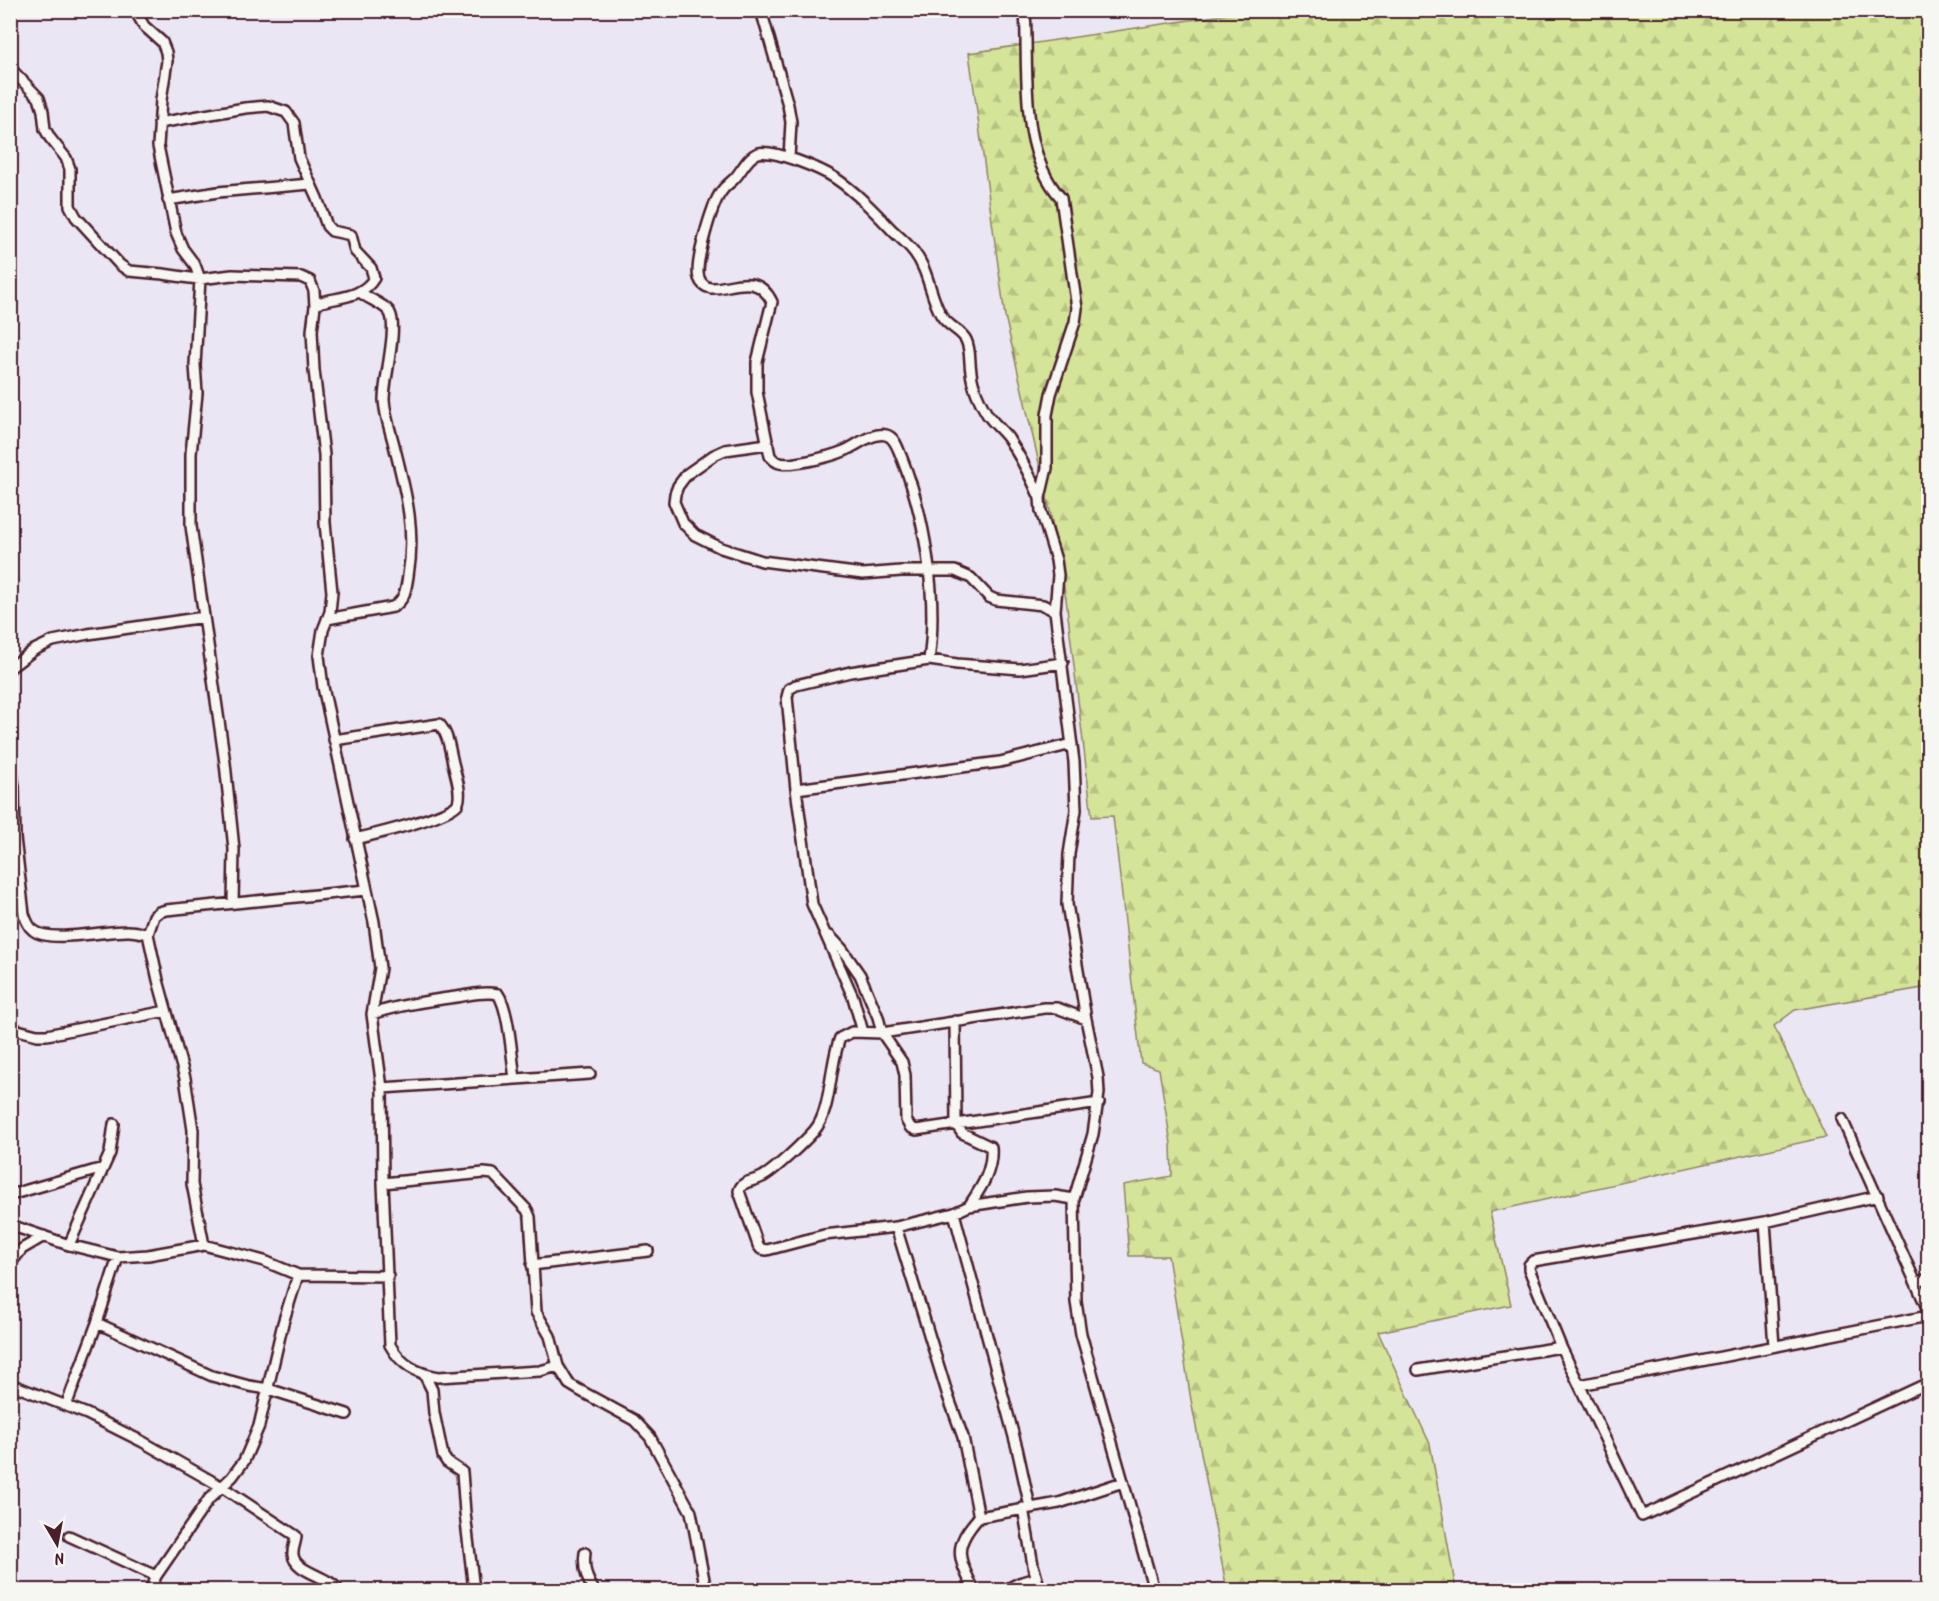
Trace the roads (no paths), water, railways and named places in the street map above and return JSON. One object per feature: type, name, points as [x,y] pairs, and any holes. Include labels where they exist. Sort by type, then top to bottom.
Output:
[{"type":"street","points":[[135,10],[144,26],[162,42],[166,52],[158,146],[176,233],[200,279],[195,365],[197,393],[191,454],[191,526],[225,763],[234,849],[233,903]]},
{"type":"street","points":[[761,10],[788,105],[789,158]]},
{"type":"street","points":[[1025,10],[1027,94],[1031,131],[1044,174],[1050,186],[1061,198],[1077,308],[1075,322],[1051,393],[1047,415],[1047,468],[1040,498],[1041,511],[1058,574],[1055,611],[1063,663],[1076,810],[1069,854],[1066,904],[1098,1077],[1099,1103],[1093,1134],[1074,1199],[1076,1302],[1081,1334],[1154,1590]]},
{"type":"street","points":[[10,68],[39,98],[45,129],[66,158],[70,170],[70,206],[76,217],[120,265],[129,271],[200,279],[232,275],[301,277],[310,281],[314,291],[312,331],[314,370],[324,455],[326,523],[332,592],[319,656],[322,687],[374,922],[380,968],[372,1014],[382,1088],[383,1183],[390,1345],[397,1357],[424,1374],[438,1377],[540,1371],[558,1366]]},
{"type":"street","points":[[159,123],[268,106],[286,112],[294,123],[299,158],[327,226],[332,231],[351,235],[355,251],[371,268],[374,278],[370,286],[360,292],[321,302],[315,306]]},
{"type":"street","points":[[929,660],[932,622],[923,530],[905,466],[895,442],[890,435],[883,434],[873,436],[845,451],[827,456],[777,463],[770,456],[757,392],[757,362],[772,302],[760,285],[744,283],[716,289],[703,285],[699,278],[701,252],[715,200],[752,156],[761,152],[776,154],[834,178],[870,208],[914,252],[922,265],[939,311],[946,323],[963,334],[967,342],[971,374],[988,415],[1026,464],[1040,498]]},
{"type":"street","points":[[168,200],[218,192],[310,184]]},
{"type":"street","points":[[327,619],[393,607],[400,603],[405,592],[411,556],[411,527],[395,446],[385,415],[385,380],[393,338],[391,313],[360,292]]},
{"type":"street","points":[[767,444],[726,450],[714,455],[687,474],[678,486],[674,502],[683,523],[695,535],[721,548],[762,561],[863,574],[956,571],[971,578],[989,597],[996,600],[1042,605],[1055,611]]},
{"type":"street","points":[[10,668],[34,650],[53,641],[204,617]]},
{"type":"street","points":[[863,1032],[853,997],[812,904],[796,789],[787,697],[789,689],[796,685],[850,672],[929,660],[1020,669],[1063,663]]},
{"type":"street","points":[[334,740],[439,724],[446,734],[459,790],[459,802],[454,809],[355,840]]},
{"type":"street","points":[[796,789],[1000,762],[1071,744]]},
{"type":"street","points":[[10,757],[14,787],[15,838],[24,914],[34,931],[58,937],[129,931],[148,934]]},
{"type":"street","points":[[204,1245],[192,1184],[193,1130],[185,1078],[148,934],[154,916],[159,912],[366,890]]},
{"type":"street","points":[[824,930],[842,949],[860,975],[879,1017],[882,1033],[902,1062],[905,1075],[906,1120],[910,1127],[916,1130],[1099,1103]]},
{"type":"street","points":[[372,1014],[417,1002],[477,994],[498,994],[502,999],[515,1079]]},
{"type":"street","points":[[1074,1199],[1055,1196],[1027,1197],[969,1206],[954,1213],[896,1227],[824,1234],[767,1250],[761,1249],[740,1186],[762,1177],[816,1129],[824,1116],[835,1050],[840,1038],[852,1032],[882,1033],[1044,1008],[1057,1008],[1086,1019]]},
{"type":"street","points":[[10,1028],[37,1035],[47,1035],[166,1011]]},
{"type":"street","points":[[954,1021],[956,1124],[962,1132],[991,1147],[992,1154],[987,1179],[969,1206]]},
{"type":"street","points":[[382,1088],[590,1074]]},
{"type":"street","points":[[1842,1119],[1929,1310]]},
{"type":"street","points":[[69,1245],[110,1153],[114,1124]]},
{"type":"street","points":[[10,1195],[104,1168]]},
{"type":"street","points":[[383,1183],[475,1172],[493,1174],[528,1209],[536,1312],[550,1336],[558,1366],[569,1384],[634,1420],[650,1437],[691,1512],[706,1590]]},
{"type":"street","points":[[1878,1196],[1765,1222],[1533,1261],[1529,1269],[1561,1347],[1642,1516],[1929,1383]]},
{"type":"street","points":[[954,1213],[1017,1448],[1036,1578],[1040,1590]]},
{"type":"street","points":[[1765,1222],[1774,1346]]},
{"type":"street","points":[[10,1226],[69,1245],[118,1257],[148,1255],[204,1245],[264,1261],[298,1275],[388,1276]]},
{"type":"street","points":[[896,1227],[948,1396],[963,1437],[979,1517]]},
{"type":"street","points":[[10,1264],[22,1249],[44,1236]]},
{"type":"street","points":[[532,1265],[648,1251]]},
{"type":"street","points":[[66,1406],[97,1323],[118,1257]]},
{"type":"street","points":[[150,1590],[156,1576],[208,1499],[232,1477],[244,1461],[259,1426],[283,1323],[298,1275]]},
{"type":"street","points":[[1916,1282],[1929,1279]]},
{"type":"street","points":[[1580,1385],[1929,1316]]},
{"type":"street","points":[[97,1323],[212,1376],[268,1389],[347,1414]]},
{"type":"street","points":[[1418,1370],[1561,1347]]},
{"type":"street","points":[[424,1374],[432,1390],[434,1413],[443,1456],[447,1462],[462,1472],[474,1590]]},
{"type":"street","points":[[10,1384],[66,1406],[143,1442],[222,1486],[296,1536],[292,1554],[297,1565],[333,1584],[338,1590]]},
{"type":"street","points":[[974,1590],[960,1563],[960,1553],[971,1526],[979,1517],[1059,1503],[1123,1482]]},
{"type":"street","points":[[69,1536],[156,1576]]},
{"type":"street","points":[[585,1553],[584,1568],[594,1590]]},
{"type":"street","points":[[1005,1590],[1036,1578]]}]
